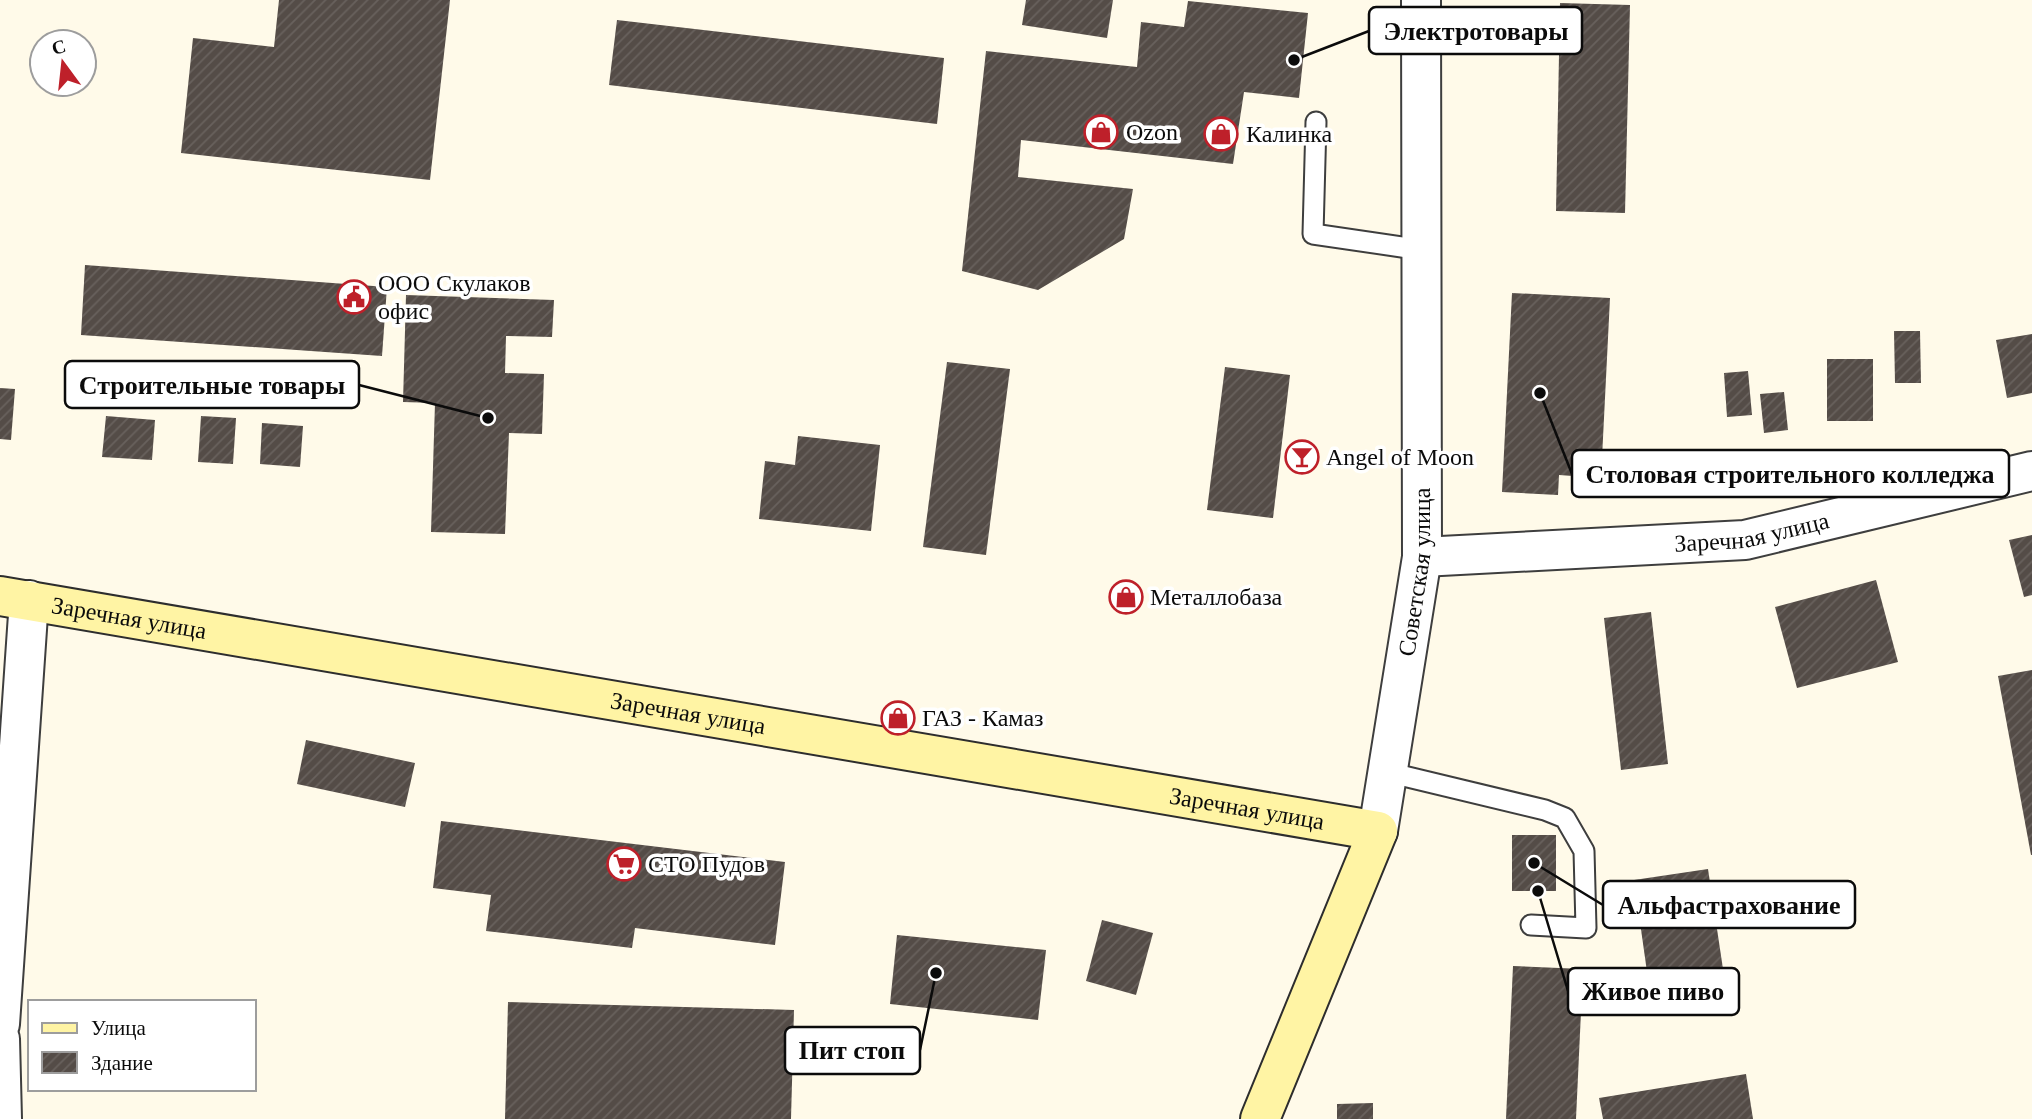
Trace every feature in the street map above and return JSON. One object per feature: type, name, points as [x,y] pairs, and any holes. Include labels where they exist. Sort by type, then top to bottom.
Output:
[{"type":"main road","name":"Заречная улица","points":[[15,598],[1378,831]]},
{"type":"main road","name":"Советская улица","points":[[1260,1119],[1378,831]]},
{"type":"street","name":"Советская улица","points":[[1378,831],[1422,556],[1421,0]]},
{"type":"street","name":"Заречная улица","points":[[1422,556],[1745,540],[2032,471]]},
{"type":"street","points":[[0,1024],[15,598]]},
{"type":"street","points":[[0,1039],[2,1119]]},
{"type":"lane","points":[[1316,122],[1313,234],[1422,250]]},
{"type":"lane","points":[[1387,772],[1545,810],[1565,818],[1584,851],[1586,928],[1531,925]]},
{"type":"building","points":[[279,0],[450,0],[430,180],[181,153],[193,38],[274,47]]},
{"type":"building","points":[[1026,0],[1113,0],[1107,38],[1022,25]]},
{"type":"building","points":[[1188,1],[1308,13],[1299,98],[1244,92],[1233,164],[1021,140],[1018,177],[1133,189],[1124,239],[1038,290],[962,271],[986,51],[1137,67],[1141,22],[1184,27]]},
{"type":"building","points":[[1560,3],[1630,5],[1625,213],[1556,211]]},
{"type":"building","points":[[617,20],[944,58],[937,124],[609,85]]},
{"type":"building","points":[[85,265],[387,287],[382,356],[81,335]]},
{"type":"building","points":[[1512,293],[1610,298],[1601,478],[1559,475],[1558,495],[1502,492]]},
{"type":"building","points":[[406,295],[554,300],[552,337],[506,336],[505,373],[544,374],[542,434],[509,433],[505,534],[431,532],[435,403],[403,402]]},
{"type":"building","points":[[1894,331],[1920,331],[1921,383],[1895,383]]},
{"type":"building","points":[[2032,334],[2032,393],[2007,398],[1996,340]]},
{"type":"building","points":[[1827,359],[1873,359],[1873,421],[1827,421]]},
{"type":"building","points":[[947,362],[1010,369],[986,555],[923,547]]},
{"type":"building","points":[[1225,367],[1290,375],[1273,518],[1207,510]]},
{"type":"building","points":[[1748,371],[1752,415],[1727,417],[1724,373]]},
{"type":"building","points":[[0,388],[15,389],[11,440],[0,439]]},
{"type":"building","points":[[1784,392],[1788,430],[1764,433],[1760,394]]},
{"type":"building","points":[[106,416],[155,420],[152,460],[102,457]]},
{"type":"building","points":[[201,416],[236,418],[233,464],[198,462]]},
{"type":"building","points":[[262,423],[303,426],[300,467],[260,464]]},
{"type":"building","points":[[798,436],[880,445],[871,531],[759,519],[765,461],[795,465]]},
{"type":"building","points":[[2032,535],[2032,595],[2024,597],[2009,540]]},
{"type":"building","points":[[1876,580],[1898,662],[1797,688],[1775,607]]},
{"type":"building","points":[[1651,612],[1668,764],[1621,770],[1604,618]]},
{"type":"building","points":[[2032,670],[2032,855],[2031,855],[1998,676]]},
{"type":"building","points":[[306,740],[415,763],[405,807],[297,784]]},
{"type":"building","points":[[441,821],[785,862],[775,945],[635,928],[632,948],[486,931],[491,895],[433,888]]},
{"type":"building","points":[[1512,835],[1556,835],[1556,891],[1512,891]]},
{"type":"building","points":[[1708,869],[1726,989],[1651,1000],[1634,880]]},
{"type":"building","points":[[1102,920],[1153,933],[1136,995],[1086,981]]},
{"type":"building","points":[[897,935],[1046,950],[1038,1020],[890,1004]]},
{"type":"building","points":[[1513,966],[1583,969],[1576,1119],[1506,1119]]},
{"type":"building","points":[[508,1002],[794,1010],[791,1119],[505,1119]]},
{"type":"building","points":[[1746,1074],[1753,1119],[1603,1119],[1599,1098]]},
{"type":"building","points":[[1373,1103],[1373,1119],[1337,1119],[1337,1104]]},
{"type":"place","name":"Электротовары","points":[[1294,60]]},
{"type":"place","name":"Ozon","points":[[1101,132]]},
{"type":"place","name":"Калинка","points":[[1221,134]]},
{"type":"place","name":"ООО Скулаков офис","points":[[354,297]]},
{"type":"place","name":"Столовая строительного колледжа","points":[[1540,393]]},
{"type":"place","name":"Строительные товары","points":[[488,418]]},
{"type":"place","name":"Angel of Moon","points":[[1302,457]]},
{"type":"place","name":"Металлобаза","points":[[1126,597]]},
{"type":"place","name":"ГАЗ - Камаз","points":[[898,718]]},
{"type":"place","name":"Альфастрахование","points":[[1534,863]]},
{"type":"place","name":"СТО Пудов","points":[[624,864]]},
{"type":"place","name":"Живое пиво","points":[[1538,891]]},
{"type":"place","name":"Пит стоп","points":[[936,973]]}]
